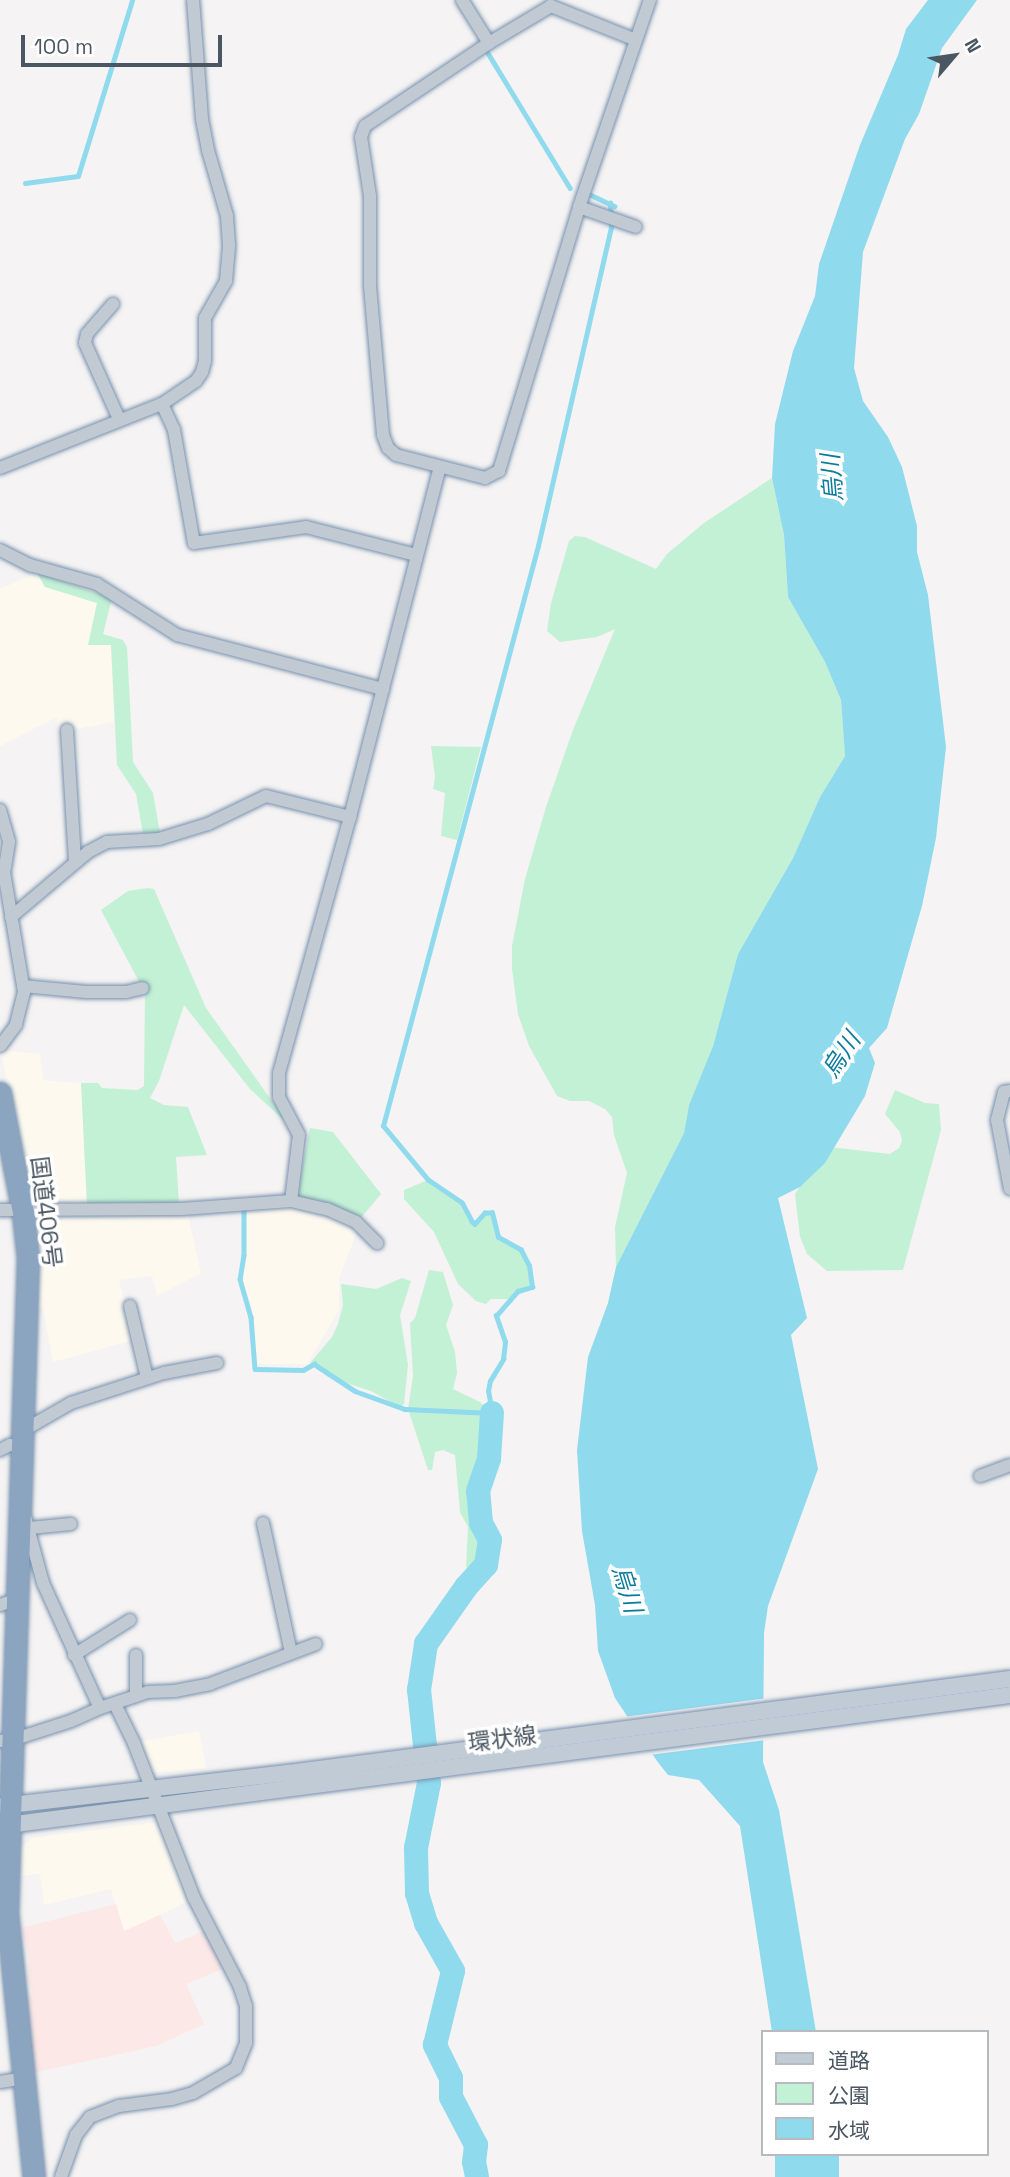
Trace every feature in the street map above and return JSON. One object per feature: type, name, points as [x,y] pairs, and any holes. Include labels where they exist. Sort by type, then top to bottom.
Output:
[{"type":"highway","name":"国道406号","points":[[0,1093],[23,1212],[29,1292],[21,1506],[9,1602],[5,1816],[7,1913],[34,2177]]},
{"type":"street","points":[[0,468],[162,404],[196,381],[202,372],[205,361],[205,317],[223,288],[228,271],[227,216],[202,119],[193,0]]},
{"type":"street","points":[[462,0],[489,43]]},
{"type":"street","points":[[636,40],[551,6],[489,43],[365,125],[362,137],[370,196],[370,286],[383,435],[388,448],[396,455],[485,478],[499,471],[579,207],[650,0]]},
{"type":"street","points":[[579,207],[636,227]]},
{"type":"street","points":[[113,304],[88,334],[85,344],[119,419]]},
{"type":"street","points":[[162,404],[174,430],[194,543],[306,527],[416,555]]},
{"type":"street","points":[[291,1201],[299,1135],[279,1097],[279,1073],[350,817],[440,467]]},
{"type":"street","points":[[0,550],[30,565],[97,584],[177,635],[383,689]]},
{"type":"street","points":[[67,730],[75,862]]},
{"type":"street","points":[[11,917],[75,862],[107,842],[159,839],[208,824],[266,796],[350,817]]},
{"type":"street","points":[[0,810],[9,842],[4,872],[23,986],[22,1010],[16,1025],[0,1046]]},
{"type":"street","points":[[23,986],[86,992],[126,992],[144,988]]},
{"type":"street","points":[[1010,1091],[1004,1092],[997,1120],[1010,1189]]},
{"type":"street","points":[[0,1210],[23,1212],[182,1209],[291,1201],[327,1209],[356,1222],[377,1243]]},
{"type":"street","points":[[130,1306],[147,1378]]},
{"type":"street","points":[[0,1450],[24,1438],[71,1403],[147,1378],[216,1363]]},
{"type":"street","points":[[980,1476],[1010,1465]]},
{"type":"street","points":[[21,1506],[30,1528],[43,1583],[100,1708]]},
{"type":"street","points":[[30,1528],[71,1524]]},
{"type":"street","points":[[263,1524],[291,1653]]},
{"type":"street","points":[[74,1655],[130,1620]]},
{"type":"street","points":[[6,1741],[71,1721],[148,1692],[175,1691],[210,1684],[316,1644]]},
{"type":"street","points":[[135,1696],[136,1655]]},
{"type":"street","points":[[5,1816],[157,1807],[289,1781],[922,1698],[1010,1679]]},
{"type":"street","points":[[922,1698],[1010,1695]]},
{"type":"street","points":[[61,2177],[76,2135],[90,2117],[119,2106],[172,2099],[192,2093],[236,2068],[242,2060],[246,2043],[246,2006],[232,1971],[194,1898],[134,1743],[115,1704]]},
{"type":"street","points":[[5,1816],[150,1789],[289,1781]]},
{"type":"street","points":[[0,2082],[24,2078]]},
{"type":"shaded area","points":[[37,573],[45,587],[97,603],[88,645],[111,645],[114,722],[76,729],[78,762],[60,764],[57,717],[0,746],[0,589]]},
{"type":"shaded area","points":[[1,1050],[40,1054],[43,1080],[81,1083],[87,1205],[29,1205]]},
{"type":"shaded area","points":[[289,1206],[324,1214],[357,1232],[339,1278],[339,1310],[307,1364],[256,1364],[251,1318],[240,1280],[247,1209]]},
{"type":"shaded area","points":[[188,1215],[201,1273],[157,1296],[152,1276],[119,1280],[134,1340],[53,1362],[43,1308],[35,1307],[32,1227],[37,1220]]},
{"type":"shaded area","points":[[199,1731],[206,1768],[149,1773],[137,1742]]},
{"type":"shaded area","points":[[159,1822],[191,1900],[123,1932],[111,1889],[44,1905],[40,1874],[19,1876],[18,1851],[32,1838]]},
{"type":"shaded area","points":[[116,1904],[124,1931],[160,1915],[175,1943],[205,1931],[225,1968],[186,1984],[204,2024],[156,2046],[32,2073],[25,2003],[32,1993],[28,1979],[29,1956],[21,1928]]},
{"type":"green space","points":[[772,478],[784,535],[788,597],[825,662],[841,700],[845,756],[820,797],[793,858],[738,954],[713,1046],[689,1105],[684,1133],[616,1267],[615,1227],[627,1173],[614,1135],[612,1117],[605,1109],[589,1101],[570,1101],[557,1096],[529,1046],[518,1014],[512,969],[512,946],[525,879],[546,807],[573,730],[615,629],[597,637],[560,642],[547,631],[551,603],[569,541],[575,536],[585,537],[656,569],[667,554],[704,523]]},
{"type":"green space","points":[[37,573],[112,598],[103,634],[123,640],[127,647],[133,762],[153,793],[160,833],[143,834],[136,794],[117,765],[111,645],[88,645],[97,603],[45,587]]},
{"type":"green space","points":[[431,746],[481,747],[457,840],[441,836],[445,793],[433,789],[435,777]]},
{"type":"green space","points":[[154,889],[206,1008],[289,1125],[250,1089],[184,1005],[159,1081],[150,1098],[164,1105],[188,1107],[207,1155],[176,1157],[179,1204],[87,1205],[81,1083],[98,1083],[102,1088],[138,1090],[144,1086],[145,993],[101,910],[128,891]]},
{"type":"green space","points":[[895,1090],[925,1103],[939,1104],[941,1130],[903,1270],[827,1271],[807,1254],[800,1237],[795,1194],[824,1150],[830,1147],[890,1154],[899,1148],[902,1141],[900,1132],[885,1114]]},
{"type":"green space","points":[[310,1128],[333,1132],[381,1194],[360,1219],[296,1199]]},
{"type":"green space","points":[[428,1180],[462,1203],[475,1224],[485,1213],[492,1213],[498,1237],[521,1250],[524,1256],[531,1278],[529,1289],[518,1291],[510,1299],[491,1299],[486,1304],[476,1301],[458,1284],[434,1232],[404,1199],[404,1190]]},
{"type":"green space","points":[[429,1270],[443,1272],[453,1305],[446,1325],[455,1352],[457,1373],[453,1389],[480,1402],[492,1413],[489,1459],[478,1491],[481,1523],[490,1540],[486,1565],[481,1572],[466,1567],[468,1527],[460,1512],[455,1455],[443,1450],[435,1452],[432,1470],[428,1470],[408,1409],[413,1376],[410,1323],[415,1318]]},
{"type":"green space","points":[[402,1278],[411,1281],[400,1315],[408,1365],[404,1404],[400,1407],[371,1391],[328,1377],[310,1363],[332,1337],[338,1324],[343,1305],[341,1284],[376,1289]]},
{"type":"water","name":"烏川","points":[[928,0],[977,0],[942,48],[919,114],[905,139],[863,252],[854,368],[863,401],[888,437],[902,467],[917,526],[917,552],[928,595],[946,747],[936,838],[922,906],[887,1028],[869,1048],[875,1063],[865,1096],[825,1163],[800,1187],[778,1198],[807,1318],[791,1335],[818,1469],[768,1606],[764,1633],[763,1762],[779,1810],[816,2030],[772,2030],[740,1826],[699,1780],[668,1775],[615,1698],[598,1651],[595,1605],[582,1531],[577,1450],[588,1357],[608,1303],[616,1267],[684,1133],[689,1105],[713,1046],[738,954],[793,858],[820,797],[845,756],[841,700],[825,662],[788,597],[784,535],[772,478],[775,424],[793,351],[815,296],[819,264],[860,145],[898,55],[906,29]]},
{"type":"water","points":[[775,2156],[839,2156],[839,2177],[775,2177]]},
{"type":"pier","points":[[767,1698],[766,1740],[649,1755],[623,1717]]},
{"type":"waterway","points":[[25,183],[78,176],[132,0]]},
{"type":"waterway","points":[[488,53],[570,188]]},
{"type":"waterway","points":[[591,195],[615,206]]},
{"type":"waterway","points":[[244,1210],[244,1255],[240,1279],[251,1317],[255,1369],[303,1370],[314,1364],[355,1391],[405,1409],[492,1413],[488,1391],[490,1381],[503,1359],[505,1342],[496,1316],[518,1291],[532,1287],[529,1266],[521,1250],[498,1237],[492,1213],[485,1213],[475,1224],[472,1222],[462,1203],[428,1180],[383,1126],[538,546],[611,228],[610,203]]},
{"type":"waterway","points":[[477,2177],[474,2162],[476,2145],[451,2097],[451,2078],[435,2045],[453,1971],[426,1923],[417,1893],[416,1848],[429,1783],[419,1690],[426,1644],[466,1587],[486,1565],[490,1540],[481,1523],[478,1491],[489,1459],[492,1413]]}]
